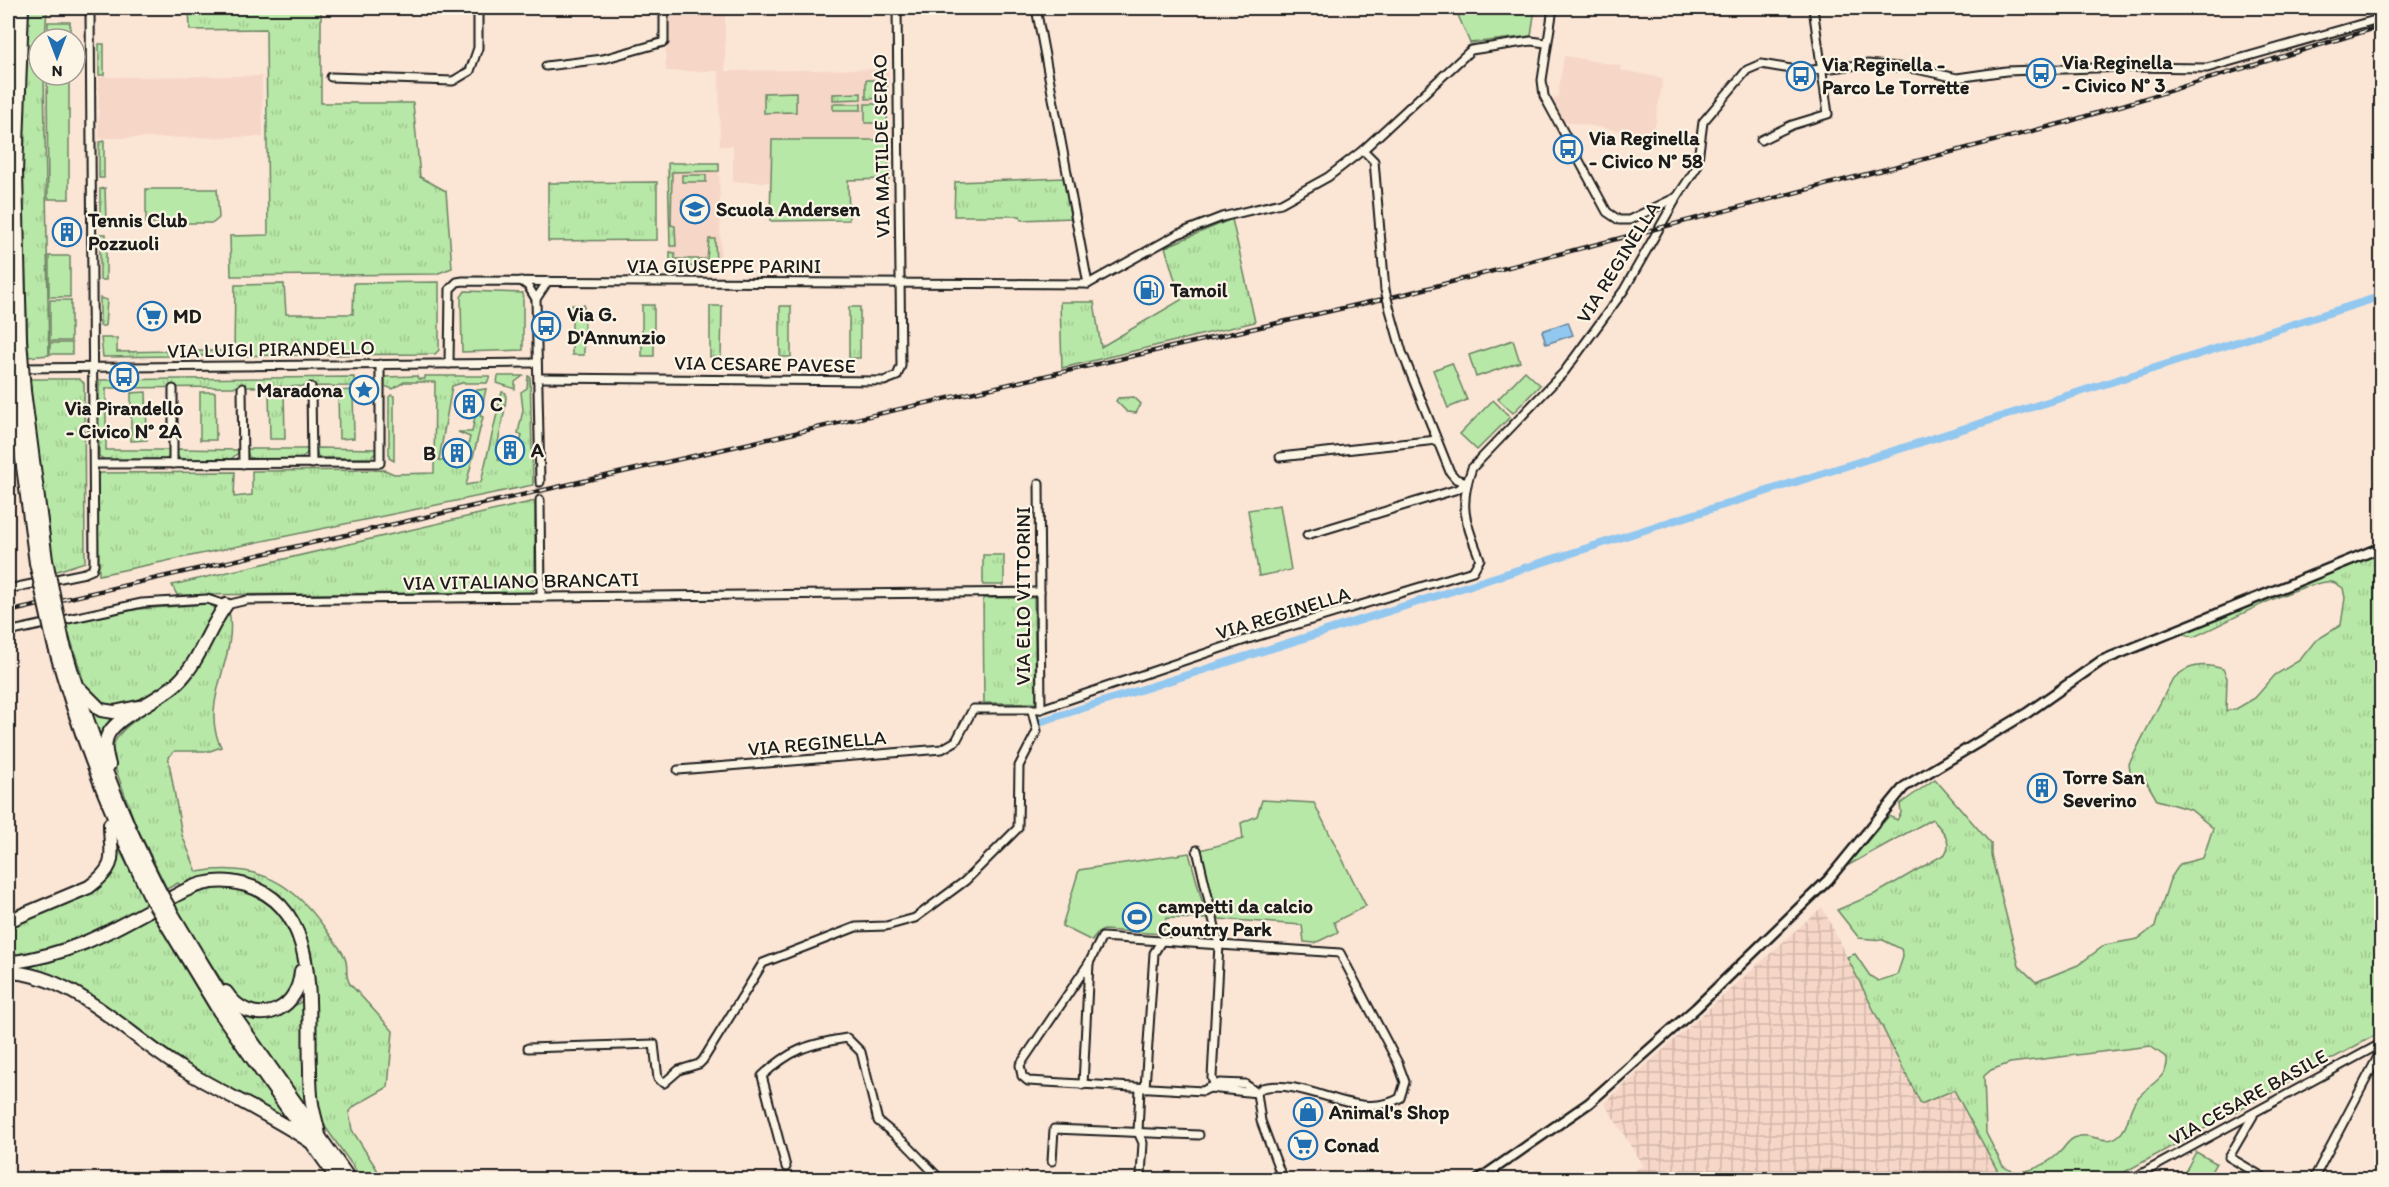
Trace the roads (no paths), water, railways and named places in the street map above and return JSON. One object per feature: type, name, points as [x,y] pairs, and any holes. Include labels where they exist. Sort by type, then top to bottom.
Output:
[{"type":"highway","points":[[8,100],[12,8]]},
{"type":"highway","points":[[15,340],[16,172],[22,8]]},
{"type":"highway","points":[[8,269],[19,391],[41,561],[71,705],[111,813],[157,897],[315,1139],[338,1179]]},
{"type":"highway","points":[[108,780],[109,764],[105,752],[108,735],[117,724],[139,707],[168,690],[183,677],[226,604]]},
{"type":"highway","points":[[59,643],[108,780],[157,897]]},
{"type":"highway","points":[[75,685],[101,710],[114,712],[139,707]]},
{"type":"highway","points":[[8,921],[38,906],[89,888],[100,879],[107,870],[113,850],[111,813]]},
{"type":"highway","points":[[8,963],[34,959],[86,944],[127,925],[185,890],[200,884],[223,881],[250,886],[281,906],[298,933],[303,952],[306,966],[311,1097],[315,1139]]},
{"type":"highway","points":[[166,912],[219,1011],[315,1139],[350,1179]]},
{"type":"highway","points":[[213,983],[244,1009],[260,1013],[275,1011],[291,1001],[297,993],[303,952]]},
{"type":"highway","points":[[8,972],[34,975],[67,988],[181,1068],[315,1139]]},
{"type":"street","points":[[8,589],[92,570],[94,564],[90,8]]},
{"type":"street","points":[[331,77],[453,81],[470,71],[478,48],[478,8]]},
{"type":"street","points":[[546,66],[603,59],[664,42],[664,8]]},
{"type":"street","name":"VIA MATILDE SERAO","points":[[897,8],[899,284]]},
{"type":"street","points":[[1036,8],[1088,284],[1163,241],[1192,228],[1287,200],[1334,174],[1471,50],[1531,41],[1546,43]]},
{"type":"street","name":"VIA REGINELLA","points":[[1552,8],[1542,80],[1544,96],[1607,212],[1619,220],[1629,220],[1677,197]]},
{"type":"street","points":[[1761,140],[1792,125],[1828,114],[1813,8]]},
{"type":"street","name":"VIA REGINELLA","points":[[678,770],[942,749],[956,741],[973,709],[1032,714],[1245,640],[1473,572],[1480,560],[1463,512],[1467,482],[1472,468],[1571,363],[1624,291],[1677,197],[1697,167],[1703,122],[1747,70],[1761,64],[1789,70],[1868,64],[1916,69],[1957,78],[2006,71],[2126,67],[2207,68],[2382,18]]},
{"type":"street","points":[[1363,150],[1374,161],[1385,290],[1402,352],[1450,472],[1456,479],[1467,482]]},
{"type":"street","name":"VIA GIUSEPPE PARINI","points":[[449,364],[450,294],[453,285],[463,281],[1088,284]]},
{"type":"street","points":[[520,281],[528,286],[536,299],[535,363],[539,378],[540,482]]},
{"type":"street","points":[[536,299],[548,281]]},
{"type":"street","name":"VIA CESARE PAVESE","points":[[539,378],[891,380],[901,366],[899,284]]},
{"type":"street","name":"VIA LUIGI PIRANDELLO","points":[[8,368],[535,363]]},
{"type":"street","points":[[94,464],[380,464],[380,364]]},
{"type":"street","points":[[311,387],[312,464]]},
{"type":"street","points":[[242,388],[243,464]]},
{"type":"street","points":[[173,389],[173,464]]},
{"type":"street","points":[[1280,457],[1437,440]]},
{"type":"street","points":[[1307,535],[1458,489],[1467,482]]},
{"type":"street","name":"VIA ELIO VITTORINI","points":[[1039,483],[1041,709]]},
{"type":"street","points":[[540,500],[541,597]]},
{"type":"street","points":[[1478,1179],[1589,1102],[1696,1008],[1828,880],[1904,787],[2027,713],[2101,661],[2382,548]]},
{"type":"street","name":"VIA VITALIANO BRANCATI","points":[[8,632],[142,603],[199,599],[216,600],[226,604],[247,600],[1040,592]]},
{"type":"street","points":[[528,1048],[654,1044],[658,1079],[664,1083],[680,1070],[699,1064],[763,963],[856,927],[886,926],[915,918],[965,881],[1018,828],[1019,766],[1037,731],[1032,714]]},
{"type":"street","points":[[1197,850],[1220,944],[1212,1086]]},
{"type":"street","points":[[1102,937],[1162,940],[1340,953],[1405,1082],[1400,1098],[1390,1104],[1373,1106],[1296,1088],[1270,1086],[1257,1093],[1212,1086],[1203,1091],[1028,1081],[1019,1070],[1089,963],[1102,937]]},
{"type":"street","points":[[1141,1175],[1143,1143],[1138,1132],[1154,953],[1162,940]]},
{"type":"street","points":[[1083,1085],[1089,963]]},
{"type":"street","points":[[786,1167],[762,1076],[782,1057],[806,1045],[847,1038],[856,1044],[861,1052],[878,1121],[906,1144],[941,1179]]},
{"type":"street","name":"VIA CESARE BASILE","points":[[2130,1179],[2382,1043]]},
{"type":"street","points":[[2313,1179],[2382,1049]]},
{"type":"street","points":[[1257,1093],[1261,1121],[1283,1179]]},
{"type":"street","points":[[2254,1114],[2229,1157],[2268,1179]]},
{"type":"street","points":[[1052,1161],[1054,1129],[1199,1135]]},
{"type":"water","points":[[1568,322],[1573,335],[1546,344],[1542,331]]},
{"type":"waterway","points":[[1039,722],[2382,296]]},
{"type":"tunnel","points":[[540,482],[540,500]]},
{"type":"railway","points":[[8,612],[1405,294],[2067,122],[2382,26]]},
{"type":"place","name":"Via Reginella - Civico N° 3","points":[[2041,73]]},
{"type":"place","name":"Via Reginella - Parco Le Torrette","points":[[1801,76]]},
{"type":"place","name":"Via Reginella - Civico N° 58","points":[[1568,149]]},
{"type":"place","name":"Scuola Andersen","points":[[695,209]]},
{"type":"place","name":"Tennis Club Pozzuoli","points":[[67,232]]},
{"type":"place","name":"Tamoil","points":[[1149,290]]},
{"type":"place","name":"MD","points":[[152,316]]},
{"type":"place","name":"Via G. D'Annunzio","points":[[546,326]]},
{"type":"place","name":"Via Pirandello - Civico N° 2A","points":[[124,377]]},
{"type":"place","name":"Maradona","points":[[364,390]]},
{"type":"place","name":"C","points":[[469,404]]},
{"type":"place","name":"A","points":[[510,450]]},
{"type":"place","name":"B","points":[[457,453]]},
{"type":"place","name":"Torre San Severino","points":[[2042,788]]},
{"type":"place","name":"campetti da calcio Country Park","points":[[1137,917]]},
{"type":"place","name":"Animal's Shop","points":[[1308,1112]]},
{"type":"place","name":"Conad","points":[[1303,1145]]}]
